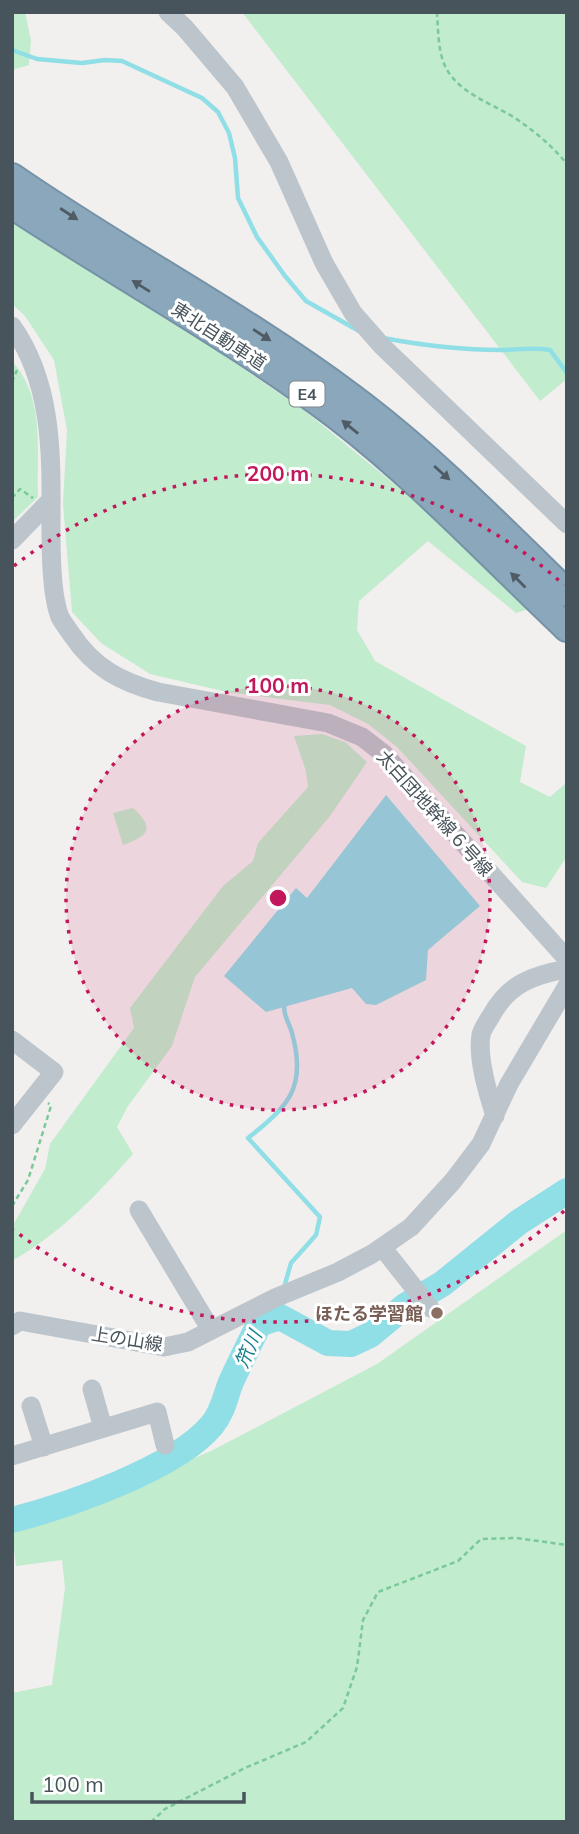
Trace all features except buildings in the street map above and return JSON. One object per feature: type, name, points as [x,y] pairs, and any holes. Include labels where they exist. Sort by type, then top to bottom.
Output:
[{"type":"highway","name":"東北自動車道","points":[[12,177],[248,326],[350,396],[400,435],[449,479],[567,593]]},
{"type":"highway","name":"東北自動車道","points":[[12,205],[248,354],[337,416],[429,494],[567,628]]},
{"type":"street","points":[[168,12],[235,87],[279,162],[324,263],[353,313],[382,346],[567,524]]},
{"type":"street","name":"太白団地幹線６号線","points":[[14,334],[42,388],[49,432],[46,502],[51,562],[60,617],[90,658],[106,672],[131,685],[328,723],[362,737],[384,754],[555,949],[567,959]]},
{"type":"street","points":[[12,540],[46,502]]},
{"type":"street","points":[[495,1116],[482,1063],[481,1034],[496,1007],[520,983],[545,973],[567,970]]},
{"type":"street","name":"上の山線","points":[[15,1317],[164,1347],[188,1342],[275,1298],[338,1272],[382,1247],[411,1227],[453,1181],[481,1144],[509,1084],[559,1018],[567,986]]},
{"type":"street","points":[[12,1040],[54,1072],[12,1125]]},
{"type":"street","points":[[139,1210],[211,1330]]},
{"type":"street","points":[[382,1247],[430,1308]]},
{"type":"street","points":[[92,1389],[103,1428]]},
{"type":"street","points":[[31,1406],[44,1447]]},
{"type":"street","points":[[12,1456],[157,1412],[166,1445]]},
{"type":"path","points":[[438,12],[439,45],[443,63],[454,80],[472,95],[515,118],[539,135],[567,164]]},
{"type":"path","points":[[12,382],[20,363]]},
{"type":"path","points":[[12,498],[20,489],[46,502]]},
{"type":"path","points":[[12,1206],[29,1180],[51,1106]]},
{"type":"path","points":[[151,1822],[165,1809],[245,1768],[306,1742],[343,1708],[357,1667],[363,1620],[378,1592],[458,1561],[481,1539],[516,1538],[567,1545]]},
{"type":"green space","points":[[12,12],[25,12],[31,40],[29,65],[12,70]]},
{"type":"green space","points":[[242,12],[567,12],[567,379],[540,401]]},
{"type":"green space","points":[[12,223],[212,347],[305,411],[437,519],[532,608],[516,613],[428,541],[359,601],[357,630],[375,661],[526,746],[520,782],[550,797],[567,782],[567,856],[546,888],[522,882],[397,747],[368,724],[330,705],[227,692],[150,674],[101,643],[72,612],[63,504],[67,430],[54,360],[25,316],[12,304]]},
{"type":"green space","points":[[12,361],[23,376],[35,408],[38,497],[12,522]]},
{"type":"green space","points":[[322,734],[345,742],[367,762],[330,816],[195,977],[172,1046],[128,1106],[117,1127],[133,1154],[77,1212],[47,1238],[12,1261],[12,1227],[45,1169],[50,1144],[134,1028],[130,1008],[223,886],[253,861],[258,843],[308,787],[306,771],[294,736]]},
{"type":"green space","points":[[133,808],[145,821],[146,831],[123,845],[113,813]]},
{"type":"green space","points":[[567,1230],[567,1822],[12,1822],[12,1693],[52,1685],[65,1588],[62,1560],[16,1566],[12,1531],[87,1504],[211,1451],[377,1364]]},
{"type":"water","points":[[386,795],[480,906],[428,950],[426,980],[376,1005],[366,1004],[352,988],[266,1012],[224,976],[296,888],[307,898]]},
{"type":"waterway","points":[[12,50],[37,59],[82,63],[122,61],[202,98],[218,112],[229,133],[235,158],[238,198],[257,237],[306,301],[359,331]]},
{"type":"waterway","points":[[383,338],[471,349],[550,350],[567,373]]},
{"type":"waterway","points":[[285,1002],[285,1014],[296,1052],[295,1082],[284,1105],[248,1138],[320,1217],[316,1235],[291,1263],[285,1284]]},
{"type":"waterway","name":"笊川","points":[[12,1520],[119,1483],[174,1456],[196,1441],[219,1415],[231,1382],[259,1324],[280,1317],[328,1343],[351,1344],[370,1335],[405,1306],[442,1284],[519,1222],[567,1191]]},
{"type":"waterway","points":[[280,1317],[283,1306]]},
{"type":"place","name":"ほたる学習館","points":[[437,1313]]}]
